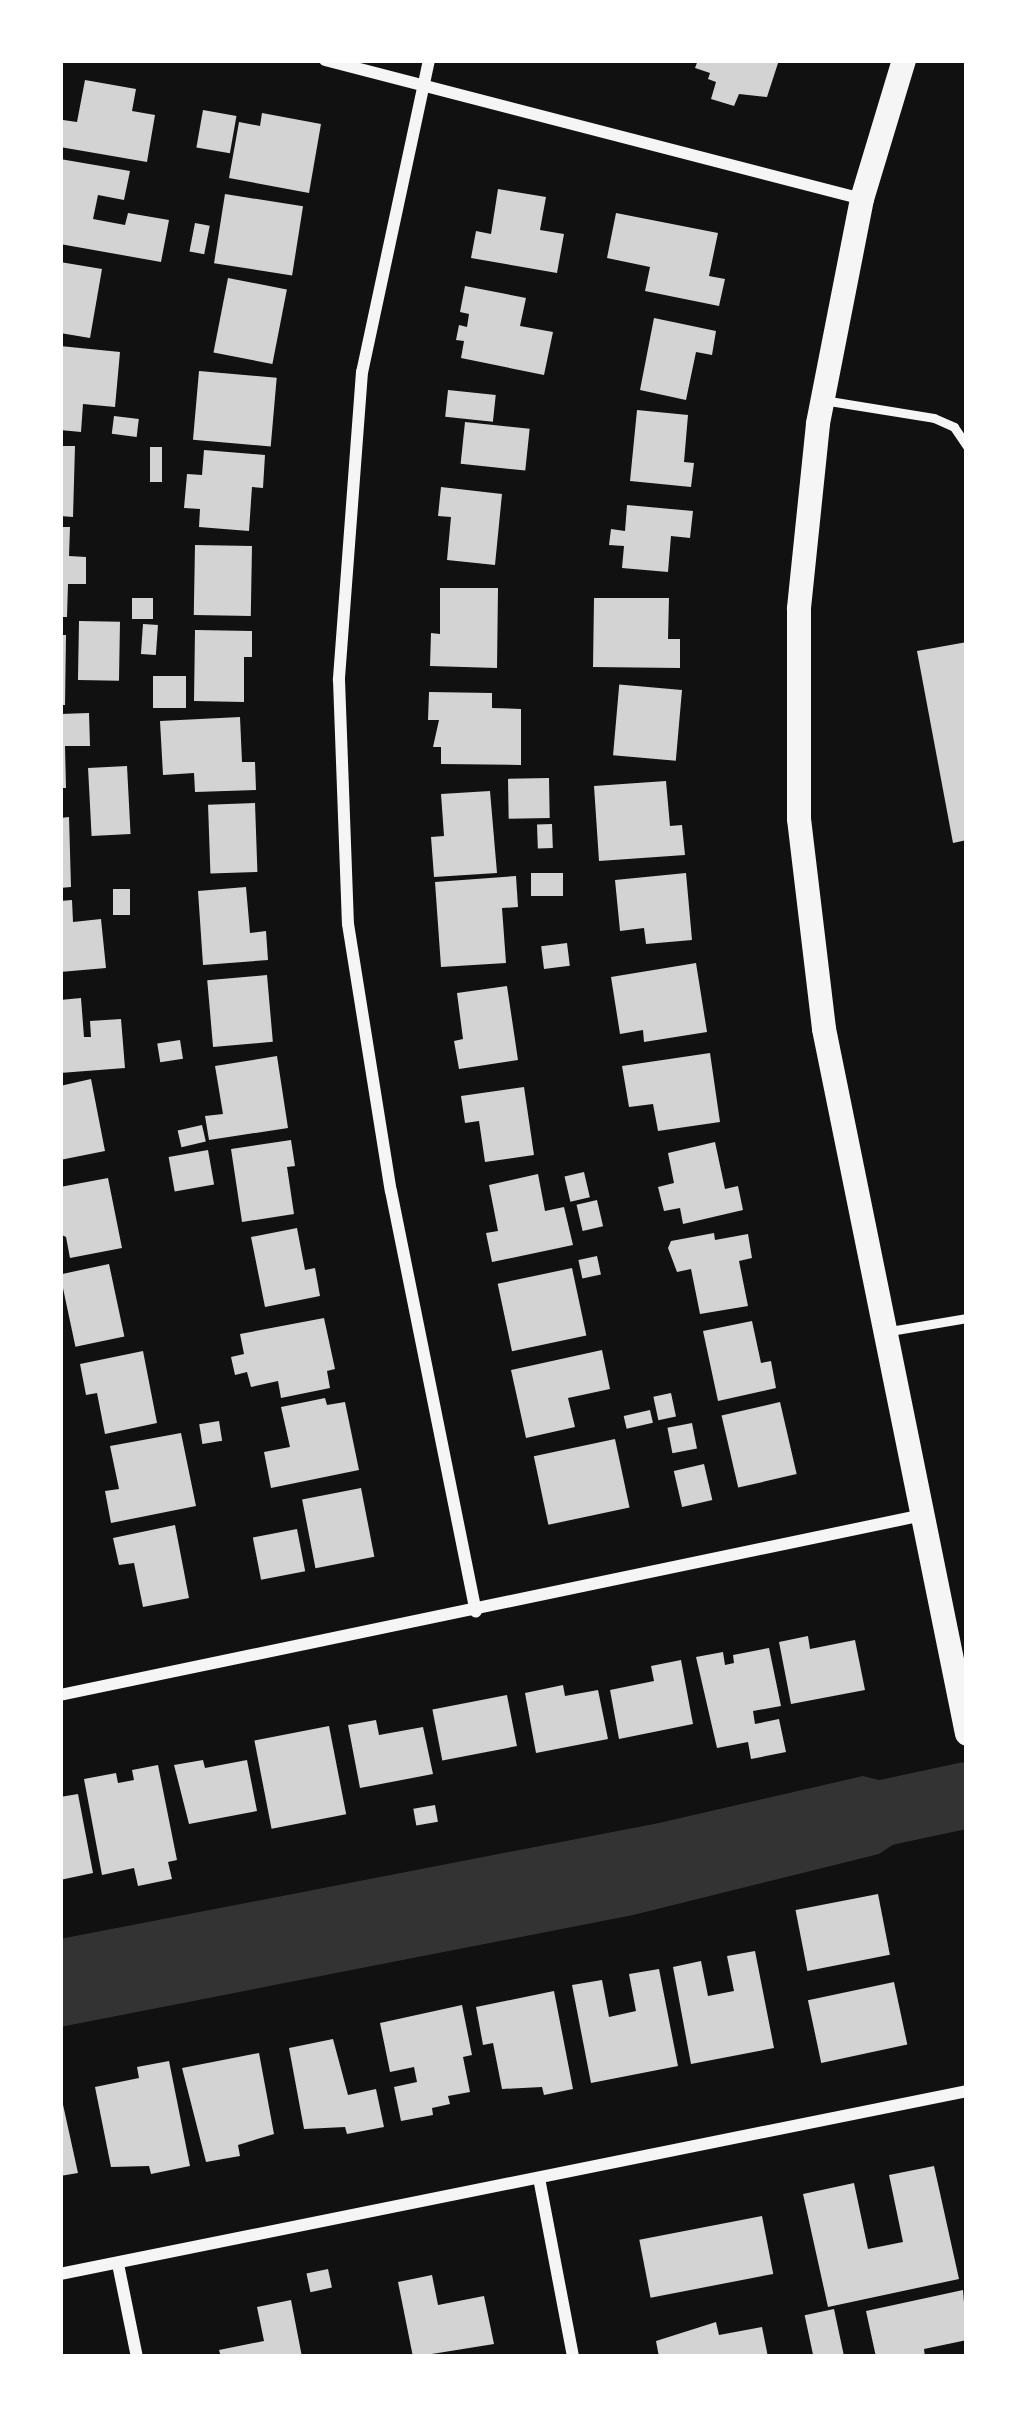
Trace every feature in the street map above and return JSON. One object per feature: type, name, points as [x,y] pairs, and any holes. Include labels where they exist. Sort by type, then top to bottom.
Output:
[{"type":"main road","points":[[904,60],[862,199],[821,399],[799,609],[799,819],[824,1029],[964,1700],[967,1735]]},
{"type":"street","points":[[325,60],[862,199]]},
{"type":"street","points":[[428,60],[362,372],[339,680],[348,924],[391,1191],[476,1612]]},
{"type":"street","points":[[60,1695],[924,1515]]},
{"type":"street","points":[[60,2274],[967,2091]]},
{"type":"street","points":[[539,2178],[573,2357]]},
{"type":"street","points":[[118,2264],[137,2357]]},
{"type":"lane","points":[[821,399],[934,418],[954,427],[967,446]]},
{"type":"lane","points":[[886,1332],[967,1318]]},
{"type":"shaded area","points":[[863,1776],[899,1785],[909,1834],[879,1854],[633,1915],[60,2027],[60,1939],[659,1823]]},
{"type":"building","points":[[698,60],[779,60],[767,97],[739,94],[734,106],[711,99],[716,82],[708,79],[710,73],[695,68]]},
{"type":"building","points":[[85,80],[136,89],[132,111],[155,115],[147,162],[60,147],[63,120],[77,122]]},
{"type":"building","points":[[203,110],[236,116],[230,153],[196,147]]},
{"type":"building","points":[[262,113],[321,124],[309,193],[229,178],[239,122],[260,126]]},
{"type":"building","points":[[60,159],[130,171],[124,200],[98,195],[93,219],[125,225],[128,213],[169,220],[161,262],[60,244]]},
{"type":"building","points":[[498,189],[546,197],[540,230],[564,234],[557,273],[471,258],[476,231],[491,234]]},
{"type":"building","points":[[225,194],[303,206],[292,275],[214,263]]},
{"type":"building","points":[[616,213],[718,233],[709,276],[725,279],[719,306],[645,291],[650,267],[607,258]]},
{"type":"building","points":[[195,223],[210,226],[204,254],[189,251]]},
{"type":"building","points":[[60,262],[102,269],[90,338],[60,333]]},
{"type":"building","points":[[228,278],[287,289],[272,364],[213,353]]},
{"type":"building","points":[[465,286],[526,298],[520,326],[553,332],[544,375],[461,358],[464,341],[456,340],[459,325],[467,327],[469,314],[460,312]]},
{"type":"building","points":[[654,318],[716,331],[712,355],[696,352],[686,400],[640,390]]},
{"type":"building","points":[[60,346],[120,352],[115,407],[83,404],[81,432],[60,430]]},
{"type":"building","points":[[199,371],[277,378],[271,447],[193,440]]},
{"type":"building","points":[[448,390],[496,395],[493,422],[445,417]]},
{"type":"building","points":[[637,410],[688,415],[684,462],[694,463],[691,487],[630,481]]},
{"type":"building","points":[[114,416],[139,419],[137,437],[112,434]]},
{"type":"building","points":[[465,422],[530,429],[525,471],[461,464]]},
{"type":"building","points":[[60,446],[75,446],[73,517],[60,516]]},
{"type":"building","points":[[150,447],[162,447],[162,482],[150,482]]},
{"type":"building","points":[[204,450],[265,455],[263,488],[252,487],[249,531],[199,527],[200,509],[184,508],[187,474],[202,475]]},
{"type":"building","points":[[441,487],[502,494],[495,565],[447,560],[451,517],[438,516]]},
{"type":"building","points":[[627,505],[693,511],[690,538],[671,536],[668,572],[622,568],[624,546],[609,545],[611,529],[625,531]]},
{"type":"building","points":[[60,527],[70,527],[69,556],[86,557],[86,584],[68,584],[67,617],[60,617]]},
{"type":"building","points":[[195,545],[252,546],[251,616],[194,615]]},
{"type":"building","points":[[440,588],[498,588],[497,668],[430,666],[431,633],[440,634]]},
{"type":"building","points":[[132,598],[153,598],[153,619],[132,619]]},
{"type":"building","points":[[594,598],[669,598],[668,639],[680,639],[680,668],[593,667]]},
{"type":"building","points":[[79,621],[120,622],[119,681],[78,680]]},
{"type":"building","points":[[143,624],[158,625],[156,655],[141,654]]},
{"type":"building","points":[[195,630],[252,631],[252,657],[244,657],[244,702],[194,701]]},
{"type":"building","points":[[60,635],[66,635],[65,705],[60,705]]},
{"type":"building","points":[[967,642],[967,840],[953,843],[917,651]]},
{"type":"building","points":[[153,676],[186,676],[186,708],[153,708]]},
{"type":"building","points":[[619,685],[682,690],[676,761],[613,755]]},
{"type":"building","points":[[429,692],[492,693],[492,708],[521,709],[521,765],[441,764],[441,747],[433,747],[439,720],[428,720]]},
{"type":"building","points":[[89,713],[90,746],[65,746],[66,788],[60,788],[60,714]]},
{"type":"building","points":[[240,717],[242,762],[255,762],[256,790],[195,792],[194,773],[163,775],[160,721]]},
{"type":"building","points":[[127,766],[131,834],[92,836],[88,768]]},
{"type":"building","points":[[549,778],[550,818],[509,819],[508,779]]},
{"type":"building","points":[[666,781],[670,826],[682,825],[685,855],[599,861],[594,786]]},
{"type":"building","points":[[490,791],[497,873],[434,877],[431,837],[444,836],[441,794]]},
{"type":"building","points":[[255,803],[257,872],[210,874],[208,805]]},
{"type":"building","points":[[69,817],[71,887],[60,888],[60,818]]},
{"type":"building","points":[[552,824],[553,848],[538,849],[537,825]]},
{"type":"building","points":[[531,873],[563,873],[563,896],[531,896]]},
{"type":"building","points":[[686,873],[692,940],[646,944],[644,928],[620,931],[615,880]]},
{"type":"building","points":[[516,876],[518,907],[502,908],[506,963],[441,967],[435,882]]},
{"type":"building","points":[[246,887],[250,933],[266,931],[268,960],[203,965],[198,891]]},
{"type":"building","points":[[113,889],[130,889],[130,915],[113,915]]},
{"type":"building","points":[[72,900],[73,922],[101,919],[106,968],[60,972],[60,901]]},
{"type":"building","points":[[567,943],[570,966],[544,969],[541,946]]},
{"type":"building","points":[[696,963],[707,1032],[644,1042],[643,1030],[620,1034],[611,977]]},
{"type":"building","points":[[267,975],[273,1042],[213,1047],[207,980]]},
{"type":"building","points":[[507,986],[518,1060],[459,1069],[454,1041],[463,1039],[457,993]]},
{"type":"building","points":[[81,998],[84,1037],[91,1037],[90,1021],[121,1019],[125,1068],[60,1073],[60,1000]]},
{"type":"building","points":[[180,1040],[183,1059],[160,1062],[157,1044]]},
{"type":"building","points":[[710,1053],[720,1122],[658,1131],[653,1104],[629,1107],[622,1066]]},
{"type":"building","points":[[277,1056],[288,1128],[209,1140],[205,1116],[223,1114],[215,1066]]},
{"type":"building","points":[[91,1079],[105,1151],[60,1160],[60,1086]]},
{"type":"building","points":[[524,1087],[534,1155],[485,1162],[479,1121],[465,1123],[461,1096]]},
{"type":"building","points":[[202,1125],[206,1142],[181,1147],[178,1131]]},
{"type":"building","points":[[291,1140],[295,1166],[287,1167],[294,1214],[242,1222],[231,1149]]},
{"type":"building","points":[[715,1142],[725,1189],[738,1186],[743,1210],[683,1224],[680,1208],[664,1211],[658,1187],[674,1183],[668,1153]]},
{"type":"building","points":[[208,1150],[214,1184],[175,1191],[169,1157]]},
{"type":"building","points":[[584,1172],[590,1197],[570,1202],[565,1176]]},
{"type":"building","points":[[538,1174],[545,1211],[564,1207],[573,1245],[492,1262],[486,1233],[498,1231],[489,1185]]},
{"type":"building","points":[[108,1178],[122,1248],[70,1258],[66,1237],[60,1234],[60,1187]]},
{"type":"building","points":[[597,1200],[603,1226],[583,1231],[577,1205]]},
{"type":"building","points":[[297,1228],[305,1270],[315,1268],[320,1296],[265,1307],[251,1237]]},
{"type":"building","points":[[714,1233],[715,1240],[748,1234],[752,1258],[739,1261],[748,1306],[700,1314],[691,1269],[677,1272],[668,1248],[671,1241]]},
{"type":"building","points":[[597,1256],[601,1275],[582,1279],[578,1260]]},
{"type":"building","points":[[109,1264],[124,1336],[75,1347],[60,1274]]},
{"type":"building","points":[[572,1268],[586,1335],[512,1351],[498,1284]]},
{"type":"building","points":[[324,1318],[335,1369],[327,1371],[330,1388],[281,1398],[278,1381],[251,1387],[247,1372],[235,1375],[231,1357],[244,1354],[240,1334]]},
{"type":"building","points":[[752,1321],[761,1363],[771,1361],[776,1388],[718,1401],[703,1331]]},
{"type":"building","points":[[602,1350],[610,1389],[568,1398],[575,1427],[526,1438],[511,1370]]},
{"type":"building","points":[[143,1351],[157,1423],[105,1434],[97,1393],[86,1395],[80,1364]]},
{"type":"building","points":[[671,1393],[676,1416],[658,1420],[653,1397]]},
{"type":"building","points":[[325,1398],[327,1405],[345,1402],[359,1470],[271,1488],[264,1452],[290,1447],[281,1407]]},
{"type":"building","points":[[780,1402],[797,1474],[738,1488],[722,1415]]},
{"type":"building","points":[[650,1410],[653,1423],[627,1429],[624,1416]]},
{"type":"building","points":[[219,1421],[222,1441],[202,1444],[199,1424]]},
{"type":"building","points":[[692,1423],[697,1449],[672,1453],[667,1428]]},
{"type":"building","points":[[181,1433],[196,1506],[111,1523],[105,1491],[119,1489],[110,1446]]},
{"type":"building","points":[[615,1439],[630,1507],[548,1525],[534,1456]]},
{"type":"building","points":[[704,1464],[712,1500],[682,1507],[674,1471]]},
{"type":"building","points":[[361,1488],[374,1557],[315,1568],[302,1499]]},
{"type":"building","points":[[175,1525],[189,1598],[143,1607],[134,1563],[119,1565],[113,1538]]},
{"type":"building","points":[[297,1529],[305,1571],[261,1580],[253,1538]]},
{"type":"building","points":[[808,1636],[810,1649],[855,1640],[865,1690],[791,1704],[779,1642]]},
{"type":"building","points":[[769,1648],[781,1706],[753,1711],[755,1724],[779,1719],[786,1752],[751,1759],[748,1742],[717,1748],[696,1657],[723,1652],[725,1665],[734,1663],[733,1655]]},
{"type":"building","points":[[681,1660],[693,1724],[619,1739],[610,1690],[654,1681],[651,1666]]},
{"type":"building","points":[[563,1685],[565,1696],[598,1690],[608,1739],[536,1753],[525,1693]]},
{"type":"building","points":[[507,1695],[517,1746],[442,1761],[432,1710]]},
{"type":"building","points":[[376,1720],[379,1735],[423,1727],[433,1774],[360,1788],[348,1725]]},
{"type":"building","points":[[329,1726],[346,1814],[272,1829],[254,1741]]},
{"type":"building","points":[[203,1760],[205,1768],[247,1760],[257,1811],[189,1824],[174,1765]]},
{"type":"building","points":[[158,1765],[177,1860],[168,1862],[172,1879],[138,1886],[134,1868],[102,1875],[84,1779],[116,1773],[118,1783],[134,1780],[132,1770]]},
{"type":"building","points":[[78,1794],[93,1873],[60,1880],[60,1797]]},
{"type":"building","points":[[435,1805],[438,1822],[416,1826],[413,1809]]},
{"type":"building","points":[[878,1894],[890,1955],[807,1971],[796,1910]]},
{"type":"building","points":[[755,1951],[774,2048],[691,2064],[673,1967],[701,1961],[708,1996],[734,1991],[727,1956]]},
{"type":"building","points":[[659,1969],[678,2066],[591,2083],[572,1985],[602,1980],[609,2017],[636,2011],[629,1974]]},
{"type":"building","points":[[894,1982],[907,2045],[821,2063],[808,2000]]},
{"type":"building","points":[[554,1991],[573,2089],[544,2095],[542,2087],[502,2089],[493,2043],[483,2045],[476,2007]]},
{"type":"building","points":[[462,2005],[472,2055],[463,2057],[470,2092],[448,2096],[450,2104],[432,2108],[433,2115],[401,2121],[394,2087],[417,2082],[414,2067],[390,2072],[380,2023]]},
{"type":"building","points":[[333,2039],[348,2095],[376,2089],[384,2127],[347,2134],[345,2127],[304,2129],[289,2048]]},
{"type":"building","points":[[259,2053],[274,2134],[238,2145],[240,2156],[206,2162],[182,2068]]},
{"type":"building","points":[[169,2061],[190,2166],[151,2174],[149,2166],[111,2167],[95,2087],[139,2078],[137,2067]]},
{"type":"building","points":[[60,2091],[78,2173],[60,2176]]},
{"type":"building","points":[[934,2166],[959,2279],[828,2307],[803,2194],[854,2183],[868,2249],[903,2242],[889,2175]]},
{"type":"building","points":[[762,2216],[773,2274],[651,2298],[639,2240]]},
{"type":"building","points":[[328,2269],[332,2288],[310,2292],[306,2274]]},
{"type":"building","points":[[432,2275],[438,2305],[484,2296],[494,2344],[413,2357],[398,2282]]},
{"type":"building","points":[[963,2290],[967,2340],[924,2349],[925,2357],[876,2357],[866,2311]]},
{"type":"building","points":[[291,2300],[302,2357],[221,2357],[219,2350],[264,2341],[257,2307]]},
{"type":"building","points":[[834,2309],[844,2357],[814,2357],[805,2315]]},
{"type":"building","points":[[716,2322],[719,2335],[762,2327],[768,2357],[659,2357],[656,2341]]},
{"type":"waterway","points":[[818,1827],[967,1795]]}]
